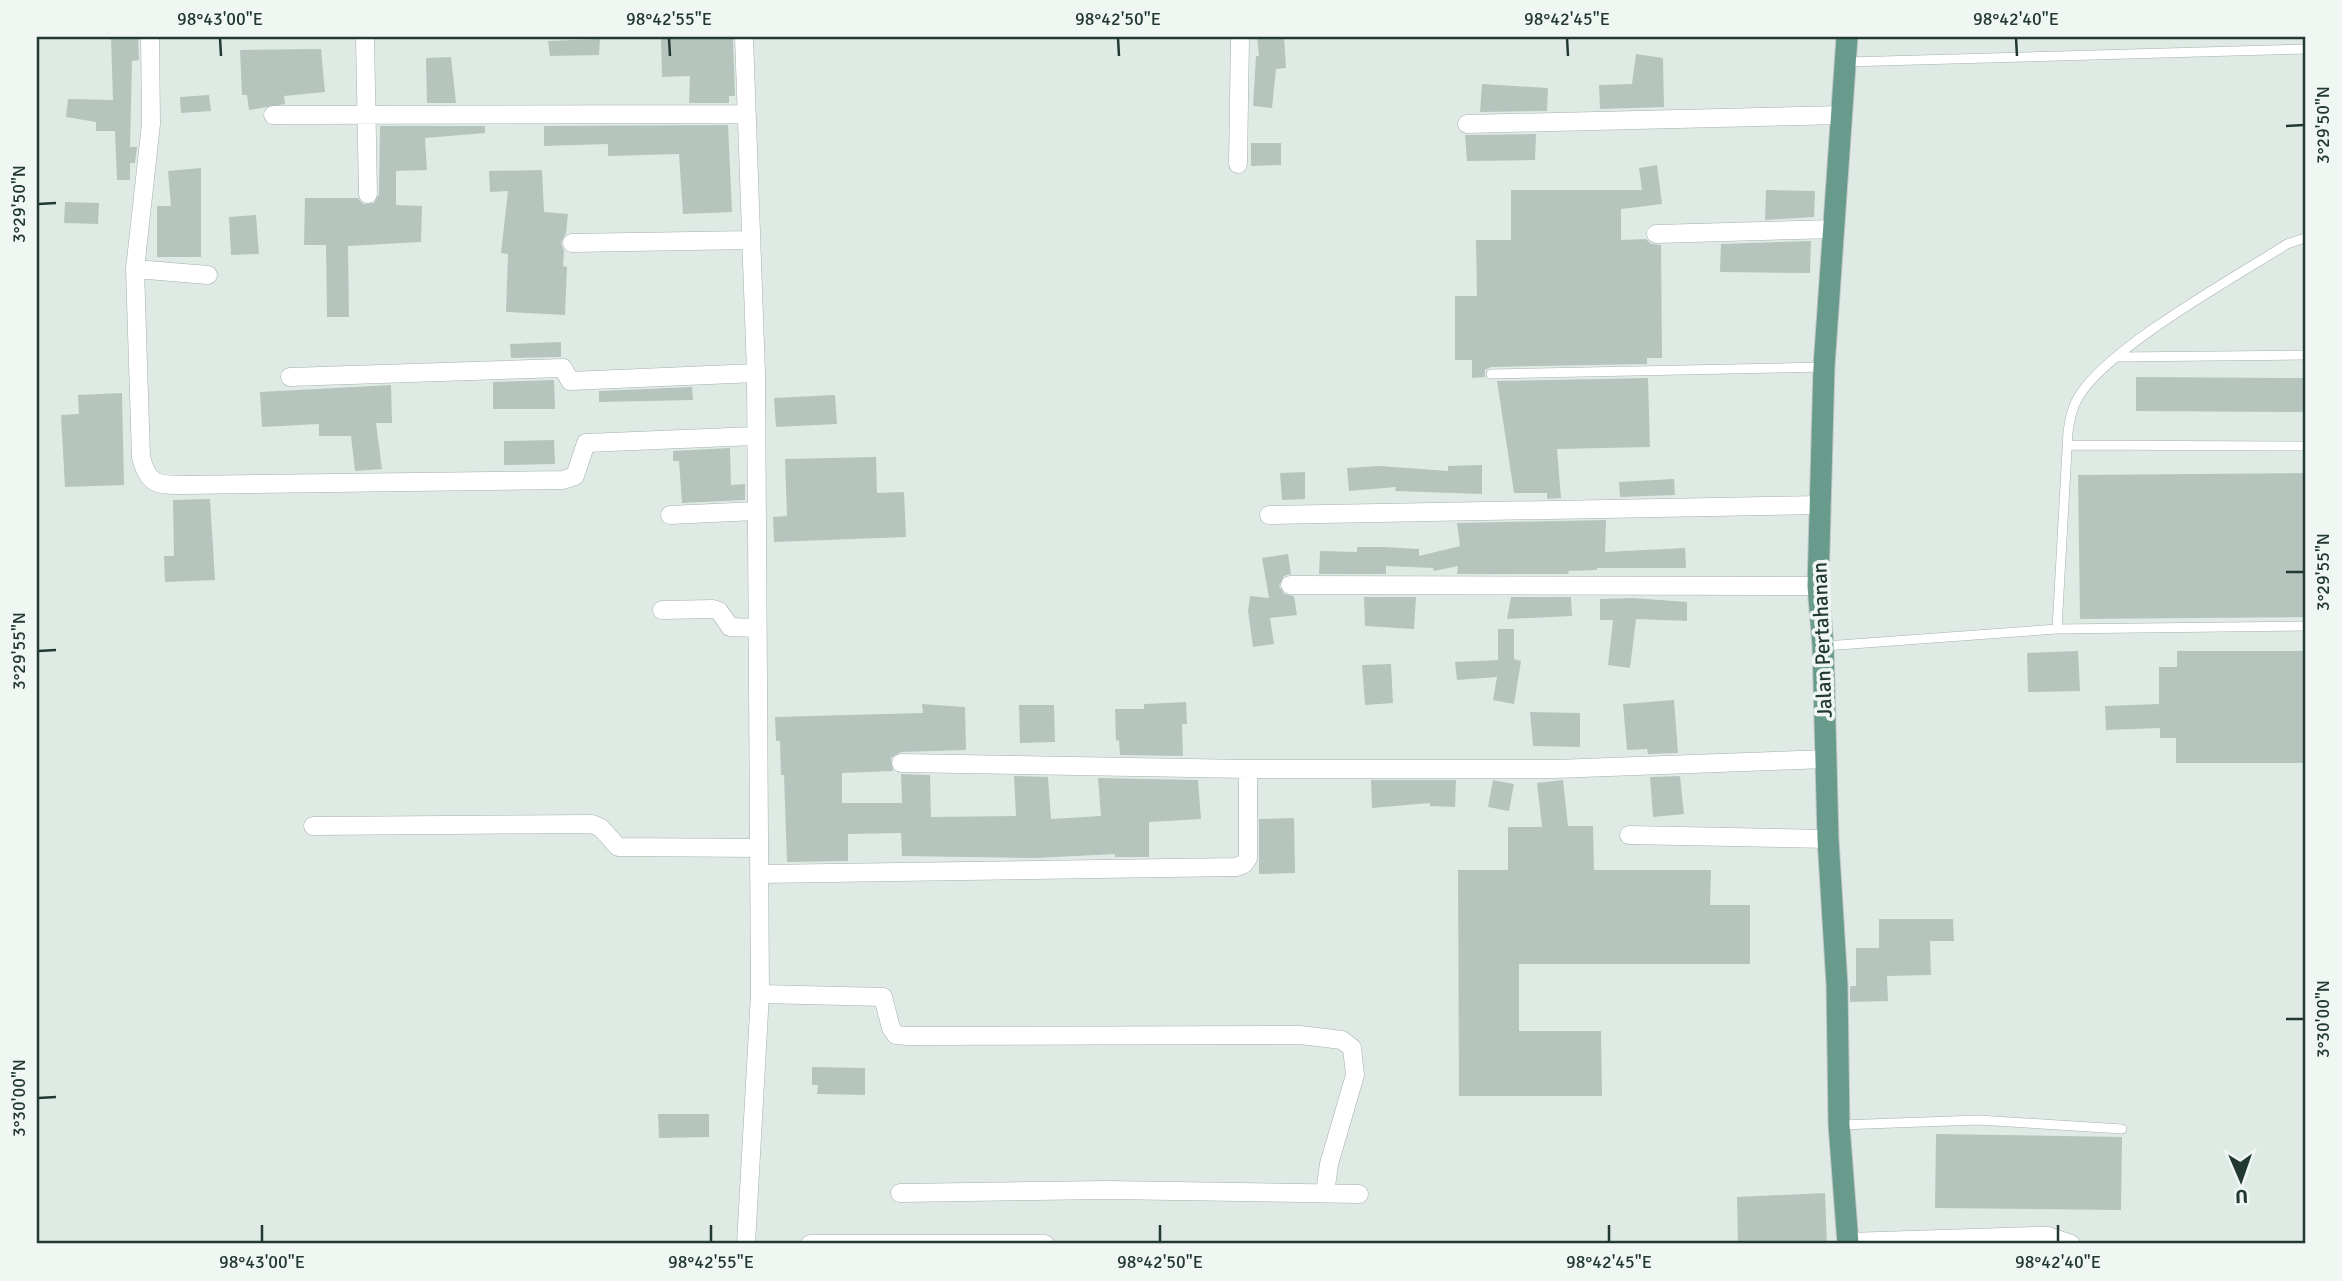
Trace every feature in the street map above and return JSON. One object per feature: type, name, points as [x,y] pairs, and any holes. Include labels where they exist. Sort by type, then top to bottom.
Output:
[{"type":"main road","name":"Jalan Pertahanan","points":[[1847,37],[1824,367],[1818,586],[1823,646],[1828,839],[1837,985],[1839,1125],[1848,1243]]},
{"type":"street","points":[[150,37],[151,124],[135,269],[141,457],[145,473],[154,482],[184,485],[563,480],[575,476],[586,443],[755,436]]},
{"type":"street","points":[[365,37],[368,194]]},
{"type":"street","points":[[744,37],[756,373],[760,994],[746,1244]]},
{"type":"street","points":[[1238,164],[1240,37]]},
{"type":"street","points":[[273,115],[746,114]]},
{"type":"street","points":[[1467,124],[1843,115]]},
{"type":"street","points":[[1656,234],[1835,229]]},
{"type":"street","points":[[572,243],[751,240]]},
{"type":"street","points":[[135,269],[208,275]]},
{"type":"street","points":[[290,377],[563,368],[570,381],[756,373]]},
{"type":"street","points":[[1269,515],[1822,505]]},
{"type":"street","points":[[670,514],[756,511]]},
{"type":"street","points":[[1290,585],[1818,586]]},
{"type":"street","points":[[662,610],[713,609],[719,611],[729,626],[757,628]]},
{"type":"street","points":[[901,763],[1248,769],[1555,769],[1827,759]]},
{"type":"street","points":[[759,874],[1236,867],[1248,860],[1248,769]]},
{"type":"street","points":[[313,826],[592,824],[601,828],[618,847],[759,848]]},
{"type":"street","points":[[1629,835],[1828,839]]},
{"type":"street","points":[[760,994],[883,997],[887,1001],[891,1028],[896,1035],[907,1036],[1300,1035],[1342,1040],[1352,1048],[1355,1075],[1329,1164],[1325,1193]]},
{"type":"street","points":[[900,1192],[1108,1190],[1359,1194]]},
{"type":"street","points":[[1848,1243],[2036,1236],[2058,1238],[2071,1244]]},
{"type":"street","points":[[810,1244],[1045,1244]]},
{"type":"lane","points":[[1846,62],[2305,48]]},
{"type":"lane","points":[[2057,629],[2067,444],[2070,418],[2080,394],[2118,357],[2162,324],[2287,244],[2305,238]]},
{"type":"lane","points":[[2118,357],[2305,355]]},
{"type":"lane","points":[[1491,374],[1824,367]]},
{"type":"lane","points":[[2067,444],[2305,446]]},
{"type":"lane","points":[[1823,646],[2057,629],[2305,626]]},
{"type":"lane","points":[[1839,1125],[1978,1120],[2122,1129]]},
{"type":"building","points":[[111,37],[138,37],[139,60],[132,61],[130,147],[137,147],[135,163],[130,163],[130,180],[117,180],[115,131],[96,131],[96,122],[66,117],[68,99],[113,100]]},
{"type":"building","points":[[661,37],[733,37],[735,96],[729,96],[729,103],[689,103],[690,76],[662,77]]},
{"type":"building","points":[[1257,37],[1284,37],[1286,68],[1276,69],[1272,108],[1253,106],[1256,56],[1259,56]]},
{"type":"building","points":[[600,39],[599,55],[550,56],[548,41]]},
{"type":"building","points":[[321,49],[325,92],[284,96],[285,104],[249,110],[247,95],[242,95],[240,50]]},
{"type":"building","points":[[1636,54],[1663,58],[1664,107],[1600,109],[1599,85],[1632,84]]},
{"type":"building","points":[[451,57],[456,103],[427,103],[426,58]]},
{"type":"building","points":[[1482,84],[1548,88],[1547,111],[1480,112]]},
{"type":"building","points":[[209,95],[211,111],[181,113],[180,97]]},
{"type":"building","points":[[728,125],[732,212],[683,214],[679,154],[608,156],[608,144],[544,146],[544,126]]},
{"type":"building","points":[[380,126],[485,126],[485,133],[425,138],[427,170],[396,171],[396,205],[422,206],[421,242],[348,246],[349,317],[327,317],[326,245],[304,245],[305,198],[358,198],[363,204],[374,203],[379,194]]},
{"type":"building","points":[[1536,134],[1535,160],[1467,161],[1465,135]]},
{"type":"building","points":[[1251,143],[1281,143],[1281,165],[1251,166]]},
{"type":"building","points":[[1657,165],[1662,204],[1621,209],[1621,240],[1646,239],[1651,244],[1661,245],[1662,358],[1647,358],[1647,364],[1491,367],[1485,370],[1485,377],[1472,378],[1472,360],[1455,360],[1455,296],[1477,296],[1476,240],[1511,240],[1511,190],[1642,190],[1639,168]]},
{"type":"building","points":[[201,168],[201,257],[157,257],[157,206],[171,206],[168,171]]},
{"type":"building","points":[[542,170],[544,212],[568,214],[566,233],[561,243],[564,251],[563,266],[567,267],[565,315],[506,312],[508,254],[501,253],[508,191],[490,192],[489,171]]},
{"type":"building","points":[[1766,190],[1815,191],[1814,217],[1765,220]]},
{"type":"building","points":[[65,202],[99,203],[98,224],[64,223]]},
{"type":"building","points":[[256,215],[259,254],[231,255],[229,217]]},
{"type":"building","points":[[1811,241],[1810,273],[1720,272],[1721,244]]},
{"type":"building","points":[[561,342],[561,357],[511,358],[510,344]]},
{"type":"building","points":[[2136,377],[2305,378],[2305,412],[2136,411]]},
{"type":"building","points":[[1648,378],[1650,447],[1557,449],[1561,498],[1547,499],[1547,493],[1514,493],[1497,381]]},
{"type":"building","points":[[554,380],[555,409],[493,409],[493,382]]},
{"type":"building","points":[[391,385],[392,423],[376,423],[382,469],[355,471],[351,436],[319,436],[319,424],[262,427],[260,392]]},
{"type":"building","points":[[692,387],[693,400],[599,402],[599,391]]},
{"type":"building","points":[[122,393],[124,485],[65,487],[61,415],[79,414],[78,395]]},
{"type":"building","points":[[835,395],[837,424],[776,427],[774,398]]},
{"type":"building","points":[[554,440],[555,464],[504,465],[504,441]]},
{"type":"building","points":[[730,448],[731,485],[745,484],[745,500],[682,503],[679,461],[673,461],[673,451]]},
{"type":"building","points":[[876,457],[877,493],[904,492],[906,537],[774,542],[773,517],[787,516],[785,459]]},
{"type":"building","points":[[1482,465],[1482,494],[1395,491],[1396,487],[1349,491],[1347,468],[1380,466],[1448,471],[1448,466]]},
{"type":"building","points":[[1305,472],[1305,499],[1282,500],[1280,473]]},
{"type":"building","points":[[2305,473],[2305,617],[2080,619],[2078,475]]},
{"type":"building","points":[[1674,479],[1675,495],[1620,497],[1619,482]]},
{"type":"building","points":[[210,499],[215,580],[165,582],[164,556],[174,556],[173,500]]},
{"type":"building","points":[[1606,520],[1605,552],[1685,548],[1686,568],[1597,568],[1568,571],[1569,574],[1457,574],[1458,566],[1434,571],[1433,568],[1386,566],[1386,574],[1319,574],[1320,551],[1357,552],[1357,547],[1385,547],[1419,549],[1419,556],[1460,546],[1457,523]]},
{"type":"building","points":[[1288,554],[1291,574],[1284,576],[1279,586],[1284,594],[1294,596],[1297,615],[1270,618],[1274,644],[1253,647],[1248,611],[1250,596],[1269,598],[1262,558]]},
{"type":"building","points":[[1364,597],[1416,597],[1414,629],[1365,626]]},
{"type":"building","points":[[1511,597],[1571,597],[1572,616],[1507,619]]},
{"type":"building","points":[[1633,598],[1687,602],[1687,621],[1636,619],[1630,668],[1608,665],[1613,620],[1600,620],[1600,599]]},
{"type":"building","points":[[1498,629],[1514,629],[1514,659],[1521,661],[1514,704],[1493,700],[1497,677],[1457,680],[1455,662],[1498,660]]},
{"type":"building","points":[[2078,651],[2080,691],[2028,692],[2027,653]]},
{"type":"building","points":[[2177,651],[2305,651],[2305,763],[2176,763],[2176,738],[2160,738],[2160,728],[2106,730],[2105,706],[2159,704],[2159,667],[2177,667]]},
{"type":"building","points":[[1391,664],[1393,703],[1365,705],[1362,665]]},
{"type":"building","points":[[1674,700],[1678,753],[1648,754],[1647,749],[1627,750],[1623,704]]},
{"type":"building","points":[[1186,702],[1187,724],[1182,724],[1183,756],[1120,755],[1119,740],[1116,741],[1115,709],[1144,709],[1144,704]]},
{"type":"building","points":[[922,704],[965,707],[966,750],[901,752],[891,758],[893,771],[842,773],[842,803],[902,803],[901,774],[930,775],[931,817],[1016,816],[1014,776],[1048,777],[1051,819],[1101,816],[1098,778],[1198,780],[1201,819],[1149,822],[1149,857],[1115,857],[1115,854],[1036,858],[902,856],[901,833],[848,834],[848,861],[787,862],[784,775],[781,775],[780,741],[776,741],[775,717],[923,713]]},
{"type":"building","points":[[1019,705],[1054,705],[1055,742],[1020,743]]},
{"type":"building","points":[[1530,712],[1580,713],[1580,747],[1533,746]]},
{"type":"building","points":[[1680,776],[1684,814],[1653,817],[1650,777]]},
{"type":"building","points":[[1371,780],[1456,780],[1455,807],[1430,806],[1430,803],[1372,808]]},
{"type":"building","points":[[1493,780],[1514,784],[1509,811],[1488,807]]},
{"type":"building","points":[[1563,780],[1568,826],[1593,826],[1594,870],[1711,870],[1710,905],[1750,905],[1750,964],[1519,964],[1519,1031],[1601,1031],[1602,1096],[1459,1096],[1458,870],[1508,870],[1508,827],[1542,827],[1537,783]]},
{"type":"building","points":[[1294,818],[1295,873],[1259,874],[1259,819]]},
{"type":"building","points":[[1879,919],[1953,919],[1954,941],[1930,941],[1931,975],[1887,976],[1888,1001],[1850,1002],[1850,986],[1856,986],[1856,948],[1879,948]]},
{"type":"building","points":[[812,1067],[865,1068],[865,1095],[817,1094],[818,1085],[812,1085]]},
{"type":"building","points":[[658,1114],[709,1114],[709,1137],[659,1138]]},
{"type":"building","points":[[1936,1134],[2122,1137],[2121,1210],[1935,1208]]},
{"type":"building","points":[[1825,1193],[1827,1244],[1738,1244],[1737,1197]]}]
